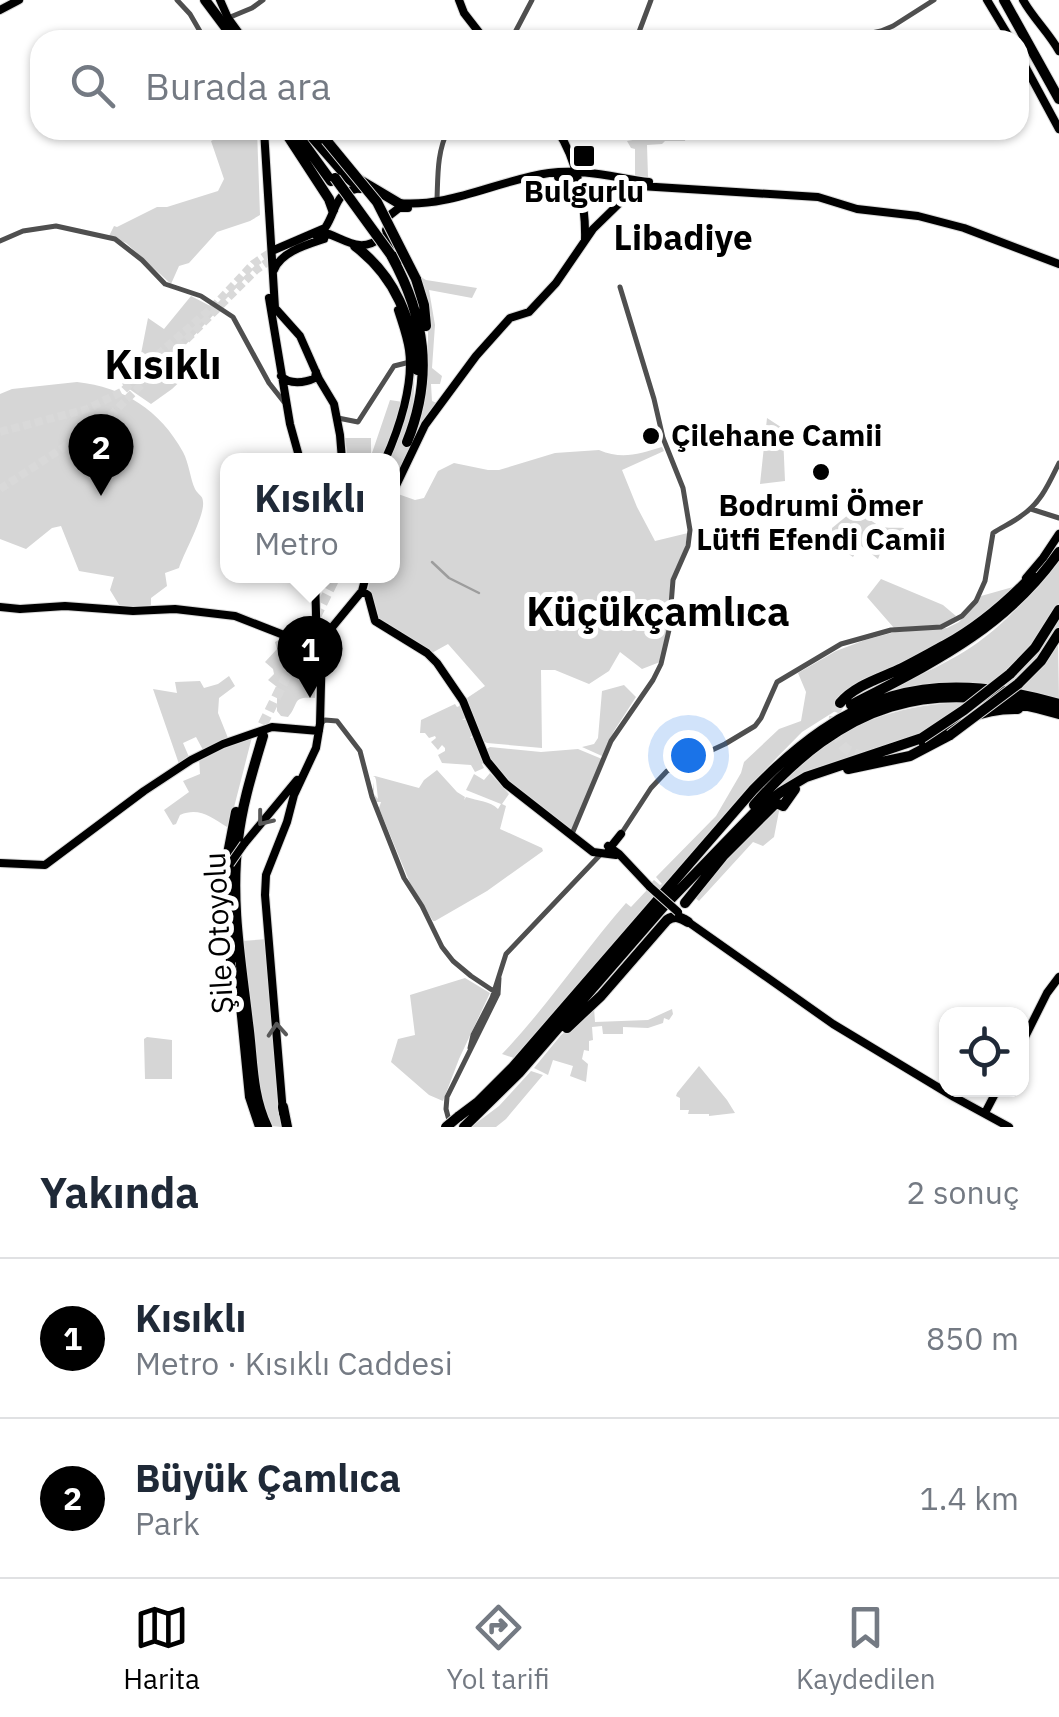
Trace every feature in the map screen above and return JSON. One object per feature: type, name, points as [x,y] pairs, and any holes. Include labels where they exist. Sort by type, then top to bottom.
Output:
[{"type":"highway","points":[[202,0],[233,30]]},
{"type":"highway","points":[[1006,0],[1024,30]]},
{"type":"highway","points":[[1006,0],[1022,30]]},
{"type":"highway","points":[[1029,38],[1059,87]]},
{"type":"highway","points":[[1029,43],[1059,98]]},
{"type":"highway","points":[[291,140],[329,199],[332,216]]},
{"type":"highway","points":[[312,140],[407,285],[421,334],[423,377],[419,405]]},
{"type":"highway","points":[[316,140],[331,156],[335,175]]},
{"type":"highway","points":[[326,140],[377,202],[416,279],[424,305],[426,379],[405,441],[414,405],[418,352],[412,318],[389,257]]},
{"type":"highway","points":[[335,175],[360,188]]},
{"type":"highway","points":[[335,175],[400,204]]},
{"type":"highway","points":[[387,230],[416,289],[425,320]]},
{"type":"highway","points":[[355,246],[367,255],[400,297],[411,328],[418,377]]},
{"type":"highway","points":[[840,702],[859,688],[965,634],[1005,602],[1059,549]]},
{"type":"highway","points":[[455,1124],[552,1022],[784,754],[827,720],[935,662],[991,625],[1031,587],[1059,549]]},
{"type":"highway","points":[[682,908],[723,856],[794,789],[831,773],[910,756],[984,710],[1014,679],[1059,610]]},
{"type":"highway","points":[[923,741],[1042,661],[1056,638]]},
{"type":"highway","points":[[754,790],[827,725],[888,698],[921,690],[965,687],[1003,691],[1057,710]]},
{"type":"highway","points":[[519,1073],[794,763],[832,733],[905,703],[946,697],[998,700],[1057,710]]},
{"type":"highway","points":[[923,741],[989,710],[1057,710]]},
{"type":"highway","points":[[695,874],[756,811],[793,784],[817,772],[948,734]]},
{"type":"highway","name":"Şile Otoyolu","points":[[260,737],[241,818],[236,876],[237,928],[252,1072],[265,1127],[251,1090],[233,918],[231,856],[245,777],[260,737]]},
{"type":"highway","points":[[240,979],[223,887],[231,831],[245,777]]},
{"type":"highway","points":[[225,907],[231,960]]},
{"type":"highway","points":[[588,1008],[667,920],[680,918],[688,922]]},
{"type":"highway","points":[[455,1124],[519,1073],[619,981],[670,923]]},
{"type":"highway","points":[[283,1107],[286,1127]]},
{"type":"main road","points":[[0,8],[15,0]]},
{"type":"main road","points":[[223,0],[238,30]]},
{"type":"main road","points":[[459,0],[477,30]]},
{"type":"main road","points":[[987,0],[1005,30]]},
{"type":"main road","points":[[1023,0],[1059,51]]},
{"type":"main road","points":[[1029,74],[1059,129]]},
{"type":"main road","points":[[264,140],[275,318]]},
{"type":"main road","points":[[264,140],[282,382],[298,453]]},
{"type":"main road","points":[[563,140],[573,160],[572,172],[590,228]]},
{"type":"main road","points":[[564,140],[582,168],[590,173]]},
{"type":"main road","points":[[382,197],[390,215],[387,230],[372,245],[355,246],[322,234],[275,253],[320,231],[342,195],[360,188],[400,204],[440,200],[528,177],[572,172],[640,186],[818,196],[857,209],[918,216],[964,228],[1059,262]]},
{"type":"main road","points":[[578,186],[580,179],[590,173]]},
{"type":"main road","points":[[390,215],[399,208],[448,204],[545,178],[568,177],[578,186]]},
{"type":"main road","points":[[400,477],[425,425],[466,369],[506,321],[529,312],[554,285],[586,240],[590,228],[634,185],[815,192],[860,205],[963,223],[1059,262]]},
{"type":"main road","points":[[270,231],[274,242],[282,243],[318,229],[332,216]]},
{"type":"main road","points":[[332,216],[340,238]]},
{"type":"main road","points":[[272,274],[278,261],[290,253],[318,241],[340,238]]},
{"type":"main road","points":[[389,453],[399,427],[410,362],[406,332],[390,282]]},
{"type":"main road","points":[[275,318],[300,336],[334,404],[341,453]]},
{"type":"main road","points":[[282,382],[315,378],[316,372]]},
{"type":"main road","points":[[282,382],[324,386]]},
{"type":"main road","points":[[1005,602],[1059,534]]},
{"type":"main road","points":[[265,1127],[250,1104],[240,1006],[218,893],[219,879],[228,862],[289,794],[313,757],[319,729],[321,631],[316,627],[315,583]]},
{"type":"main road","points":[[319,642],[362,591],[364,583]]},
{"type":"main road","points":[[362,591],[368,595],[375,620],[437,662],[465,706],[485,757],[520,798],[571,836],[609,849],[650,887],[835,1022],[939,1084]]},
{"type":"main road","points":[[0,608],[64,606],[129,612],[174,609],[235,616],[319,642]]},
{"type":"main road","points":[[0,863],[45,865],[144,791],[223,744],[272,727],[319,729]]},
{"type":"main road","points":[[283,1107],[265,886],[287,823],[289,794]]},
{"type":"main road","points":[[682,908],[688,922],[832,1024],[1012,1127]]},
{"type":"main road","points":[[1029,1030],[1059,977]]},
{"type":"main road","points":[[962,1097],[1012,1127]]},
{"type":"main road","points":[[986,1111],[993,1097]]},
{"type":"street","points":[[177,0],[199,30]]},
{"type":"street","points":[[231,17],[263,0]]},
{"type":"street","points":[[516,30],[532,0]]},
{"type":"street","points":[[640,30],[651,0]]},
{"type":"street","points":[[880,30],[934,0]]},
{"type":"street","points":[[440,200],[438,166],[443,140]]},
{"type":"street","points":[[0,241],[23,231],[56,226],[114,239],[165,284],[201,296],[233,317],[268,381],[286,405]]},
{"type":"street","points":[[571,836],[612,737],[662,662],[673,580],[688,546],[690,530],[683,488],[663,438],[620,286]]},
{"type":"street","points":[[338,418],[358,422],[394,366],[410,362]]},
{"type":"street","points":[[268,381],[282,382]]},
{"type":"street","points":[[455,1124],[446,1110],[447,1097],[496,992],[506,954],[609,849],[650,788],[667,770],[755,726],[776,682],[840,644],[892,630],[941,627],[962,616],[985,581],[993,533],[1030,510],[1046,490],[1059,463]]},
{"type":"street","points":[[1030,510],[1059,518]]},
{"type":"street","points":[[319,729],[325,720],[336,721],[360,751],[372,797],[404,878],[444,951],[496,992]]},
{"type":"shaded area","points":[[257,140],[260,215],[217,232],[189,263],[179,266],[171,284],[126,243],[109,236],[114,226],[157,207],[218,191],[224,179],[211,141]]},
{"type":"shaded area","points":[[685,140],[647,145],[648,177],[635,176],[635,149],[627,141]]},
{"type":"shaded area","points":[[416,274],[426,280],[477,288],[472,298],[429,290],[435,325],[432,368],[442,376],[440,384],[431,384],[432,401],[439,404],[400,474],[400,453],[393,453],[415,368],[413,408],[403,441],[414,444],[427,386],[428,325]]},
{"type":"shaded area","points":[[191,296],[218,310],[177,354],[187,375],[151,404],[122,384],[131,368],[138,369],[148,318],[164,329]]},
{"type":"shaded area","points":[[77,382],[125,395],[152,413],[183,452],[195,489],[203,500],[201,516],[179,568],[165,573],[167,586],[151,598],[151,608],[121,608],[110,590],[114,577],[79,571],[61,526],[52,528],[26,549],[0,539],[0,394],[12,389]]},
{"type":"shaded area","points":[[390,400],[403,402],[386,453],[372,453]]},
{"type":"shaded area","points":[[767,418],[790,433],[783,435],[785,481],[760,484]]},
{"type":"shaded area","points":[[345,438],[371,438],[371,453],[347,453]]},
{"type":"shaded area","points":[[662,447],[664,451],[622,470],[655,541],[688,533],[672,580],[660,662],[642,669],[620,652],[609,671],[589,684],[555,670],[541,670],[542,748],[481,740],[466,702],[485,686],[448,644],[430,654],[375,617],[369,583],[400,583],[400,495],[415,500],[424,498],[438,471],[454,463],[499,470],[555,453],[599,450],[630,455]]},
{"type":"shaded area","points":[[865,505],[874,510],[868,518],[878,525],[904,528],[900,536],[887,536],[878,559],[860,545],[853,557],[825,538],[848,515],[864,512]]},
{"type":"shaded area","points":[[1059,557],[1059,603],[1049,621],[1059,616],[1059,628],[1049,644],[1058,640],[1059,700],[967,682],[919,686],[867,700],[972,647],[1025,600]]},
{"type":"shaded area","points":[[881,579],[943,605],[956,616],[942,625],[894,628],[867,597]]},
{"type":"shaded area","points":[[1013,587],[955,634],[848,698],[983,629],[802,732],[748,787],[514,1058],[502,1054],[626,903],[631,907],[647,890],[651,892],[654,880],[662,884],[656,877],[716,816],[744,762],[779,729],[801,721],[806,692],[798,673],[865,640],[895,632],[947,628],[959,622],[981,596]]},
{"type":"shaded area","points":[[284,637],[314,651],[315,698],[299,699],[288,717],[277,711],[277,687],[268,680],[273,669],[265,662],[277,649],[275,642]]},
{"type":"shaded area","points":[[229,676],[235,686],[219,698],[218,713],[228,738],[203,750],[196,737],[183,743],[189,757],[179,764],[153,689],[177,693],[175,682],[200,681],[204,688]]},
{"type":"shaded area","points":[[624,685],[636,697],[602,756],[582,747],[594,744],[598,738],[602,691]]},
{"type":"shaded area","points":[[969,703],[918,736],[848,760],[761,804],[802,763],[843,733],[889,714]]},
{"type":"shaded area","points":[[455,704],[462,705],[468,716],[462,720],[469,719],[473,734],[470,738],[475,737],[485,761],[484,768],[475,772],[471,765],[442,763],[438,755],[445,748],[442,745],[438,750],[431,742],[435,736],[429,738],[420,733],[421,720]]},
{"type":"shaded area","points":[[252,737],[227,827],[205,814],[193,812],[180,815],[173,825],[164,810],[189,792],[183,781],[200,774],[199,758]]},
{"type":"shaded area","points":[[490,747],[541,752],[578,749],[602,759],[571,832],[512,786],[485,750]]},
{"type":"shaded area","points":[[437,770],[464,800],[466,797],[484,801],[498,809],[501,804],[466,790],[474,774],[484,780],[490,773],[509,794],[502,804],[506,806],[500,829],[543,851],[487,891],[433,921],[410,883],[379,808],[381,802],[376,802],[374,794],[378,799],[375,776],[419,788]]},
{"type":"shaded area","points":[[780,806],[774,837],[763,846],[753,842],[699,901],[694,897],[711,873]]},
{"type":"shaded area","points":[[268,939],[281,1127],[271,1126],[258,1087],[241,941]]},
{"type":"shaded area","points":[[465,978],[490,993],[443,1101],[429,1095],[391,1062],[398,1039],[415,1035],[410,995]]},
{"type":"shaded area","points":[[594,1008],[595,1022],[648,1020],[672,1009],[673,1014],[669,1020],[664,1018],[663,1023],[648,1028],[623,1027],[623,1034],[603,1034],[602,1026],[592,1027],[593,1040],[582,1059],[588,1064],[586,1082],[570,1076],[573,1066],[553,1060],[548,1075],[534,1068],[561,1035]]},
{"type":"shaded area","points":[[147,1037],[172,1040],[172,1079],[145,1079]]},
{"type":"shaded area","points":[[699,1066],[735,1113],[709,1116],[680,1110],[677,1093]]},
{"type":"shaded area","points":[[531,1071],[543,1075],[506,1119],[496,1127],[471,1127],[499,1106]]},
{"type":"waterway","points":[[432,562],[449,578],[479,593]]},
{"type":"tunnel","points":[[0,432],[87,409],[123,391],[253,264],[274,250]]},
{"type":"tunnel","points":[[0,489],[107,419],[256,270],[276,256]]},
{"type":"tunnel","points":[[400,456],[407,442]]},
{"type":"tunnel","points":[[256,738],[333,583]]},
{"type":"tunnel","points":[[840,703],[834,726],[847,749],[873,757],[901,753]]},
{"type":"place","name":"Bulgurlu","points":[[584,156]]},
{"type":"place","name":"Çilehane Camii","points":[[651,436]]},
{"type":"place","name":"Bodrumi Ömer Lütfi Efendi Camii","points":[[821,472]]},
{"type":"place","name":"Büyük Çamlıca","points":[[101,496]]},
{"type":"place","name":"Kısıklı","points":[[310,698]]},
{"type":"district","name":"Libadiye","points":[[683,238]]},
{"type":"district","name":"Kısıklı","points":[[163,365]]},
{"type":"district","name":"Küçükçamlıca","points":[[658,612]]}]
